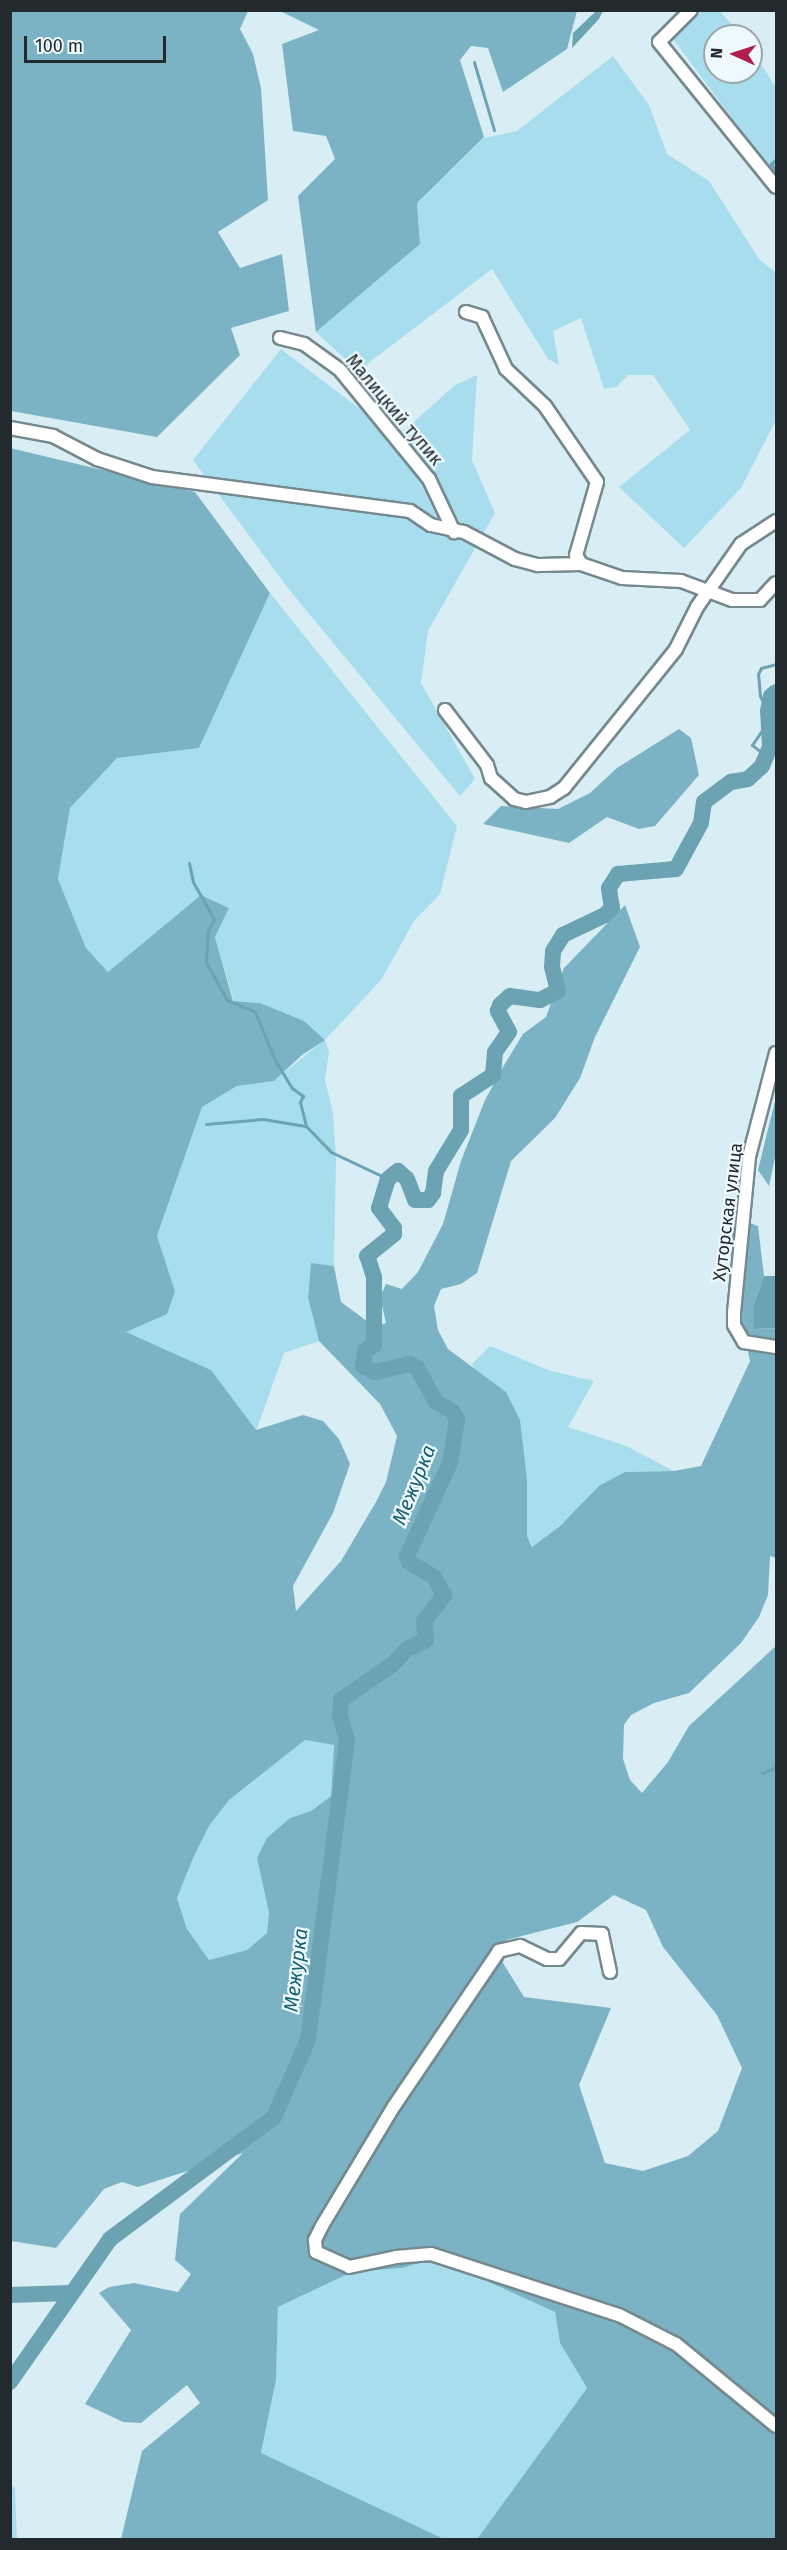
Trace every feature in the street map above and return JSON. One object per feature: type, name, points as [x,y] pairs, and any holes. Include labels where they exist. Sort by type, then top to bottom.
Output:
[{"type":"street","points":[[691,10],[659,42],[777,187]]},
{"type":"street","points":[[466,312],[482,317],[506,369],[545,406],[597,482],[576,555],[580,564]]},
{"type":"street","name":"Малицкий тупик","points":[[280,338],[303,344],[340,369],[429,479],[454,532]]},
{"type":"street","points":[[10,428],[53,436],[97,459],[152,477],[248,492],[384,506],[410,511],[430,525],[454,532],[464,532],[515,559],[538,565],[580,564],[622,578],[681,580],[732,600],[759,600],[777,583]]},
{"type":"street","points":[[445,710],[487,765],[491,778],[514,799],[526,802],[550,797],[564,788],[676,648],[697,608],[741,544],[777,521]]},
{"type":"street","name":"Хуторская улица","points":[[777,1053],[749,1157],[734,1312],[734,1325],[744,1342],[777,1347]]},
{"type":"street","points":[[610,1972],[602,1934],[581,1933],[559,1959],[547,1959],[520,1946],[499,1951],[394,2106],[322,2226],[315,2240],[316,2252],[326,2259],[349,2267],[396,2257],[432,2254],[619,2315],[676,2344],[777,2426]]},
{"type":"shaded area","points":[[11,10],[248,11],[240,29],[253,54],[261,88],[268,200],[218,232],[240,268],[282,254],[289,311],[231,328],[240,355],[157,437],[11,411]]},
{"type":"shaded area","points":[[703,10],[720,11],[731,24],[703,24],[703,79],[673,39]]},
{"type":"shaded area","points":[[280,11],[577,11],[567,49],[503,92],[488,48],[471,46],[460,60],[484,137],[417,203],[420,244],[316,332],[298,196],[335,159],[326,136],[293,131],[282,44],[319,30]]},
{"type":"shaded area","points":[[596,11],[603,11],[599,19],[572,48],[573,33]]},
{"type":"shaded area","points":[[613,56],[649,105],[667,154],[709,181],[759,259],[776,273],[776,420],[741,488],[684,548],[619,487],[690,430],[653,375],[628,375],[616,387],[604,389],[581,318],[553,331],[559,365],[548,359],[492,269],[358,371],[316,332],[420,244],[417,203],[484,138],[517,131]]},
{"type":"shaded area","points":[[763,68],[775,86],[776,177],[707,84],[763,84]]},
{"type":"shaded area","points":[[281,349],[397,437],[455,385],[477,375],[472,460],[495,513],[428,631],[421,683],[475,779],[460,796],[291,592],[193,460]]},
{"type":"shaded area","points":[[10,448],[195,492],[270,593],[199,748],[117,758],[70,808],[58,879],[86,948],[108,972],[201,895],[229,908],[215,937],[233,1001],[260,1003],[304,1021],[325,1040],[302,1055],[274,1081],[237,1086],[202,1107],[157,1236],[175,1291],[167,1314],[126,1332],[211,1370],[256,1430],[303,1415],[323,1421],[339,1439],[350,1464],[333,1513],[293,1586],[296,1611],[341,1561],[376,1502],[386,1482],[397,1436],[380,1404],[319,1341],[308,1298],[311,1263],[334,1266],[341,1302],[375,1327],[386,1323],[380,1297],[386,1284],[402,1289],[418,1272],[443,1224],[461,1161],[485,1100],[503,1067],[523,1034],[546,1017],[564,968],[625,905],[640,947],[595,1037],[580,1078],[555,1118],[511,1161],[477,1273],[461,1284],[441,1289],[434,1306],[438,1330],[448,1349],[506,1392],[520,1420],[527,1479],[527,1536],[532,1547],[561,1525],[599,1486],[625,1472],[674,1471],[701,1466],[750,1361],[741,1319],[730,1216],[758,1226],[764,1276],[753,1307],[755,1329],[776,1328],[776,1558],[770,1556],[768,1595],[759,1617],[741,1643],[689,1693],[654,1703],[631,1715],[624,1725],[623,1759],[630,1780],[642,1793],[668,1762],[689,1726],[776,1646],[776,2539],[477,2539],[587,2388],[560,2343],[555,2312],[436,2258],[402,2268],[352,2272],[278,2307],[276,2380],[261,2453],[444,2539],[121,2539],[142,2451],[200,2403],[187,2385],[141,2423],[123,2422],[85,2404],[131,2330],[99,2293],[109,2287],[134,2283],[178,2292],[191,2274],[175,2260],[180,2214],[243,2153],[138,2187],[122,2182],[104,2189],[56,2248],[11,2241]],"holes":[[[305,1740],[334,1745],[331,1796],[311,1811],[290,1818],[267,1838],[257,1858],[269,1913],[267,1933],[247,1950],[209,1960],[187,1929],[177,1898],[194,1856],[209,1826],[229,1800]],[[614,1895],[646,1910],[663,1947],[717,2015],[742,2068],[718,2131],[688,2156],[643,2171],[605,2163],[579,2085],[611,2008],[524,1997],[503,1963],[506,1940],[577,1922]]]},
{"type":"shaded area","points":[[270,593],[457,826],[440,894],[414,921],[381,980],[325,1040],[329,1052],[325,1080],[333,1113],[336,1158],[334,1266],[311,1264],[308,1298],[319,1341],[284,1353],[256,1431],[211,1370],[125,1332],[175,1291],[157,1236],[202,1107],[237,1086],[274,1081],[324,1040],[260,1003],[234,1001],[215,937],[229,908],[201,895],[108,972],[86,948],[58,879],[70,808],[117,757],[199,748]]},
{"type":"shaded area","points":[[679,729],[691,738],[699,775],[655,826],[639,829],[607,817],[569,843],[483,824],[501,806],[558,809],[590,793],[617,768]]},
{"type":"shaded area","points":[[776,1097],[776,1153],[769,1186],[758,1170]]},
{"type":"shaded area","points":[[764,1276],[776,1276],[776,1328],[754,1329],[753,1307]]},
{"type":"shaded area","points":[[490,1346],[551,1371],[594,1381],[568,1427],[624,1445],[674,1471],[625,1472],[533,1547],[527,1536],[527,1479],[523,1451],[472,1364]]},
{"type":"shaded area","points":[[305,1740],[334,1745],[331,1796],[311,1811],[290,1818],[257,1858],[269,1913],[267,1933],[247,1950],[209,1960],[187,1929],[177,1898],[194,1856],[209,1826],[229,1800]]},
{"type":"shaded area","points":[[436,2258],[555,2312],[560,2343],[587,2388],[477,2539],[444,2539],[261,2454],[276,2380],[278,2307],[352,2272],[402,2268]]},
{"type":"shaded area","points":[[10,2483],[15,2488],[17,2539],[11,2539]]},
{"type":"waterway","points":[[474,62],[494,130]]},
{"type":"waterway","points":[[776,159],[771,164],[776,171]]},
{"type":"waterway","points":[[768,711],[760,696],[758,674],[761,668],[776,664]]},
{"type":"waterway","name":"Межурка","points":[[10,2382],[110,2239],[274,2117],[308,2040],[347,1741],[340,1715],[341,1700],[393,1664],[407,1649],[426,1640],[424,1621],[444,1595],[434,1577],[409,1562],[407,1556],[450,1463],[457,1420],[452,1411],[436,1402],[417,1368],[410,1364],[375,1372],[363,1366],[365,1351],[374,1345],[374,1277],[367,1256],[394,1234],[394,1228],[379,1208],[388,1179],[398,1171],[407,1179],[415,1200],[428,1200],[433,1193],[436,1171],[461,1130],[461,1096],[493,1075],[495,1052],[509,1032],[498,1011],[500,1005],[510,996],[540,1000],[558,991],[552,967],[553,951],[563,935],[605,915],[612,908],[609,888],[618,874],[676,869],[701,823],[704,802],[731,782],[748,779],[762,766],[770,747],[768,711],[771,696],[776,692]]},
{"type":"waterway","points":[[766,756],[752,745],[768,721]]},
{"type":"waterway","points":[[189,863],[193,882],[214,919],[208,931],[206,962],[227,1000],[255,1012],[275,1060],[292,1088],[303,1096],[300,1102],[306,1126],[331,1152],[388,1179]]},
{"type":"waterway","points":[[206,1124],[263,1119],[305,1126]]},
{"type":"waterway","points":[[762,1773],[776,1767]]},
{"type":"waterway","points":[[10,2295],[69,2293]]}]
